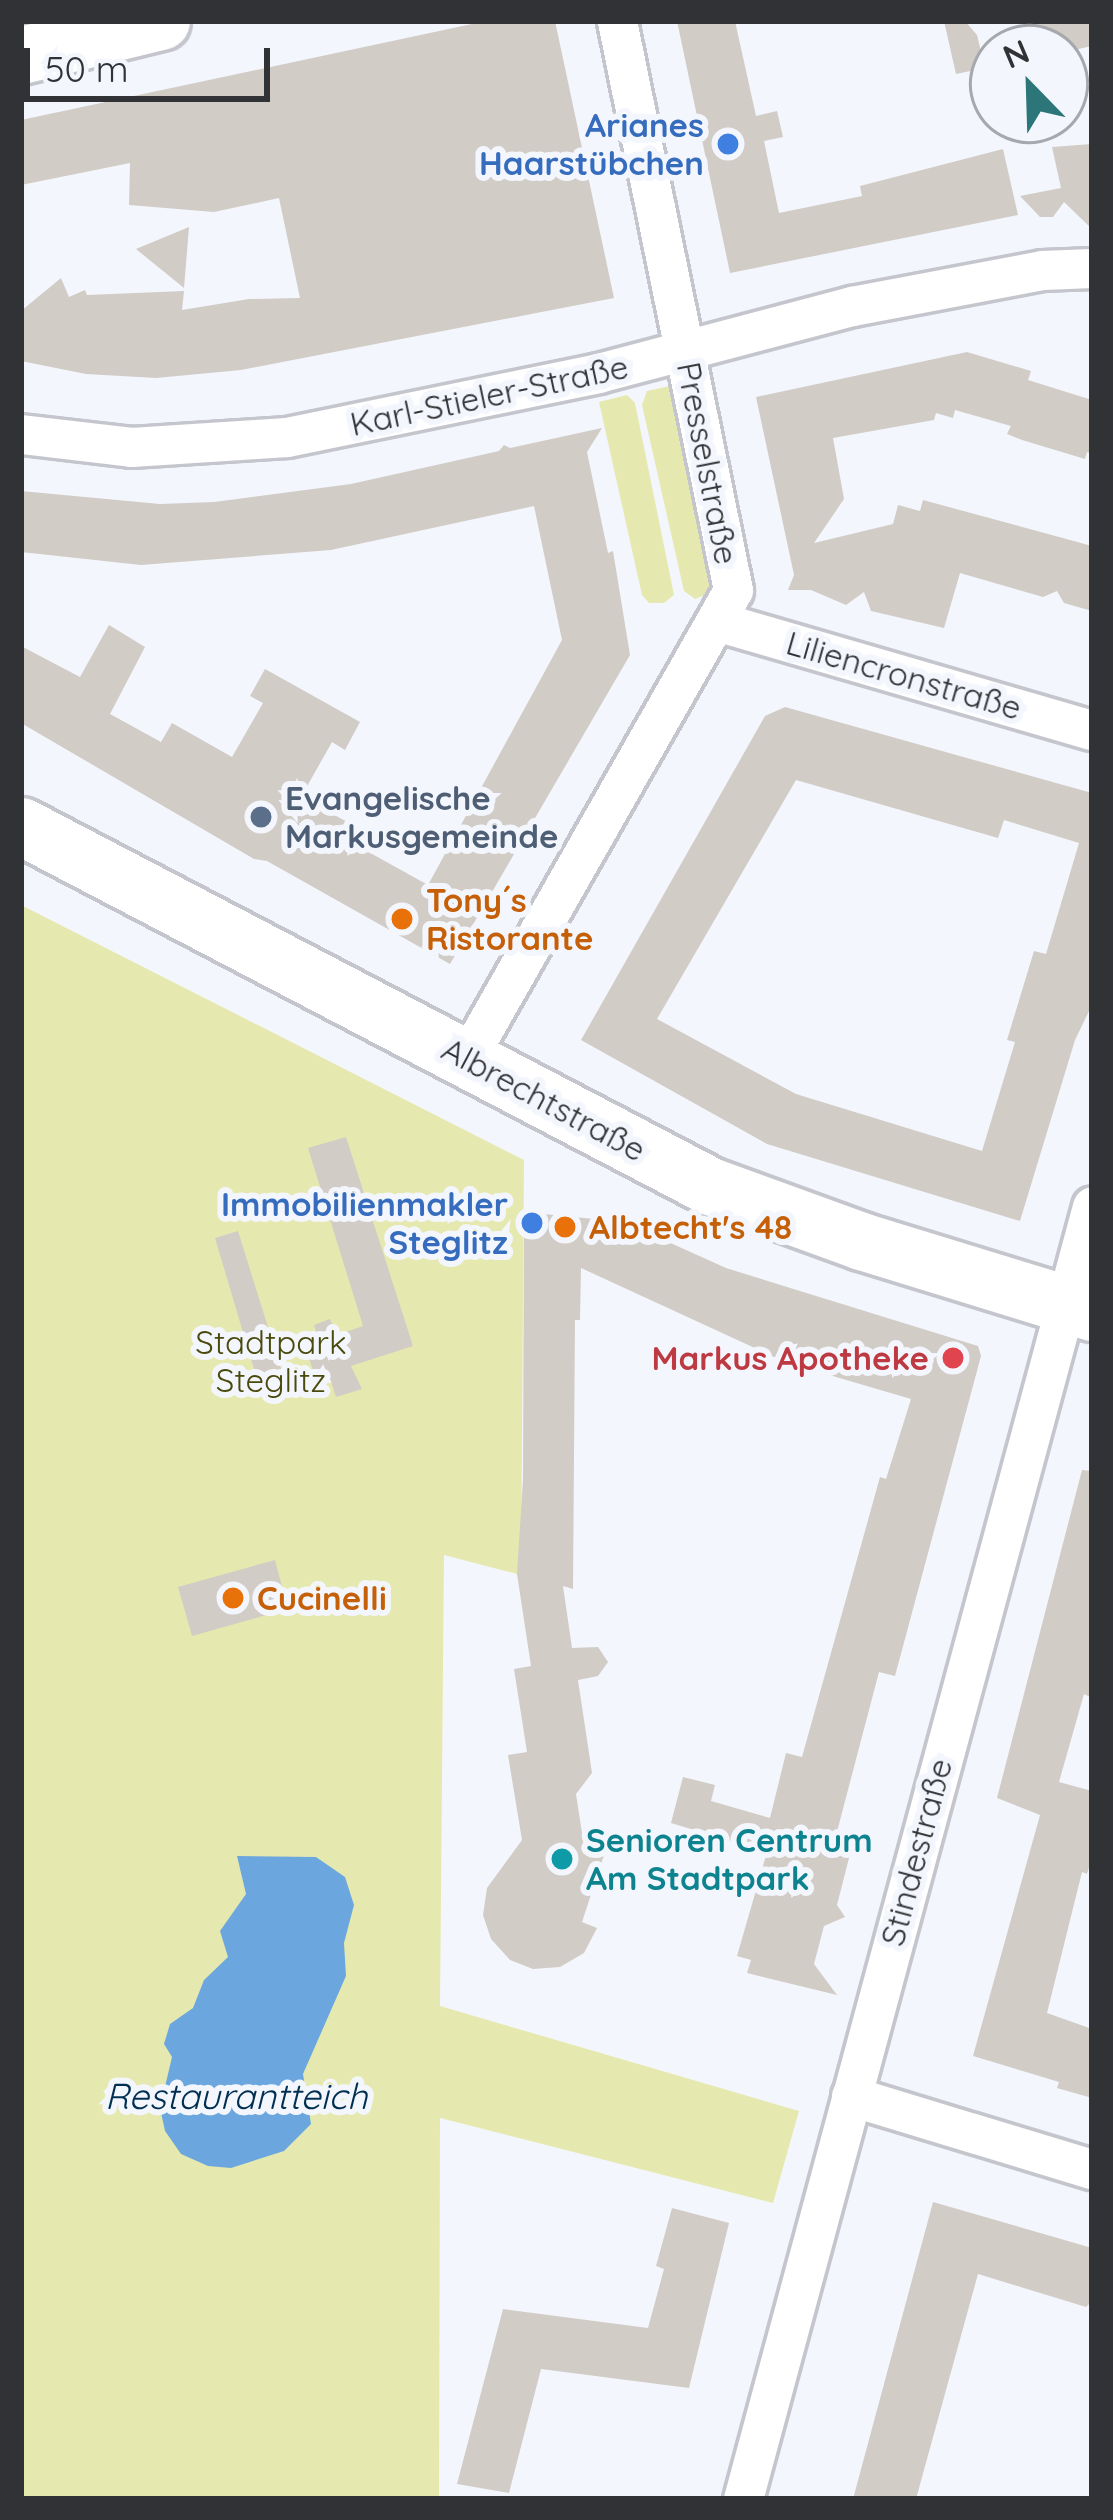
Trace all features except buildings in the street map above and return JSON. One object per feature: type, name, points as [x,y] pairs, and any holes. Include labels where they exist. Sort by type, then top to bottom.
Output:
[{"type":"street","points":[[21,55],[161,21]]},
{"type":"street","name":"Presselstraße","points":[[467,1058],[733,590],[617,21]]},
{"type":"street","name":"Karl-Stieler-Straße","points":[[21,434],[131,447],[248,443],[455,404],[945,286],[1092,268]]},
{"type":"street","name":"Liliencronstraße","points":[[716,621],[1092,730]]},
{"type":"street","name":"Albrechtstraße","points":[[21,826],[710,1186],[861,1241],[1078,1308]]},
{"type":"street","name":"Stindestraße","points":[[743,2499],[851,2096],[1078,1308],[1092,1206]]},
{"type":"street","points":[[851,2096],[1092,2170]]},
{"type":"green space","points":[[675,385],[716,571],[712,592],[695,599],[684,591],[642,405],[647,391]]},
{"type":"green space","points":[[627,395],[635,403],[674,595],[664,603],[649,603],[642,595],[599,402]]},
{"type":"green space","name":"Stadtpark Steglitz","points":[[21,905],[524,1160],[521,1575],[444,1555],[440,2006],[799,2111],[773,2203],[440,2118],[439,2499],[21,2499]]},
{"type":"water","name":"Restaurantteich","points":[[237,1856],[316,1857],[345,1877],[354,1905],[344,1943],[346,1976],[303,2074],[311,2124],[284,2151],[231,2168],[208,2166],[181,2154],[165,2131],[160,2108],[172,2057],[164,2044],[170,2024],[193,2008],[204,1980],[228,1957],[220,1931],[246,1894]]},
{"type":"place","name":"Arianes Haarstübchen","points":[[728,144]]},
{"type":"place","name":"Evangelische Markusgemeinde","points":[[261,817]]},
{"type":"place","name":"Tony´s Ristorante","points":[[402,919]]},
{"type":"place","name":"Immobilienmakler Steglitz","points":[[532,1223]]},
{"type":"place","name":"Albtecht's 48","points":[[565,1227]]},
{"type":"place","name":"Markus Apotheke","points":[[953,1358]]},
{"type":"place","name":"Cucinelli","points":[[233,1598]]},
{"type":"place","name":"Senioren Centrum Am Stadtpark","points":[[562,1859]]}]
